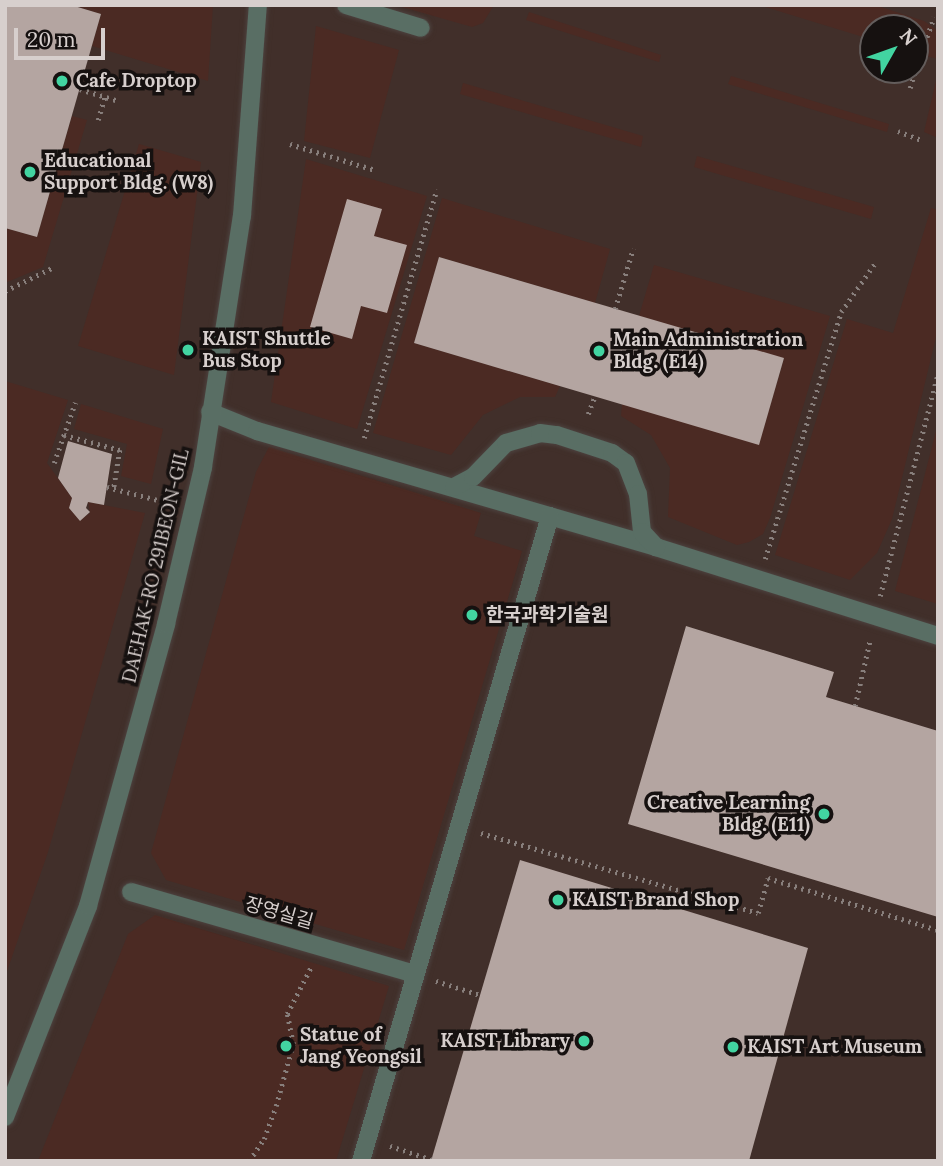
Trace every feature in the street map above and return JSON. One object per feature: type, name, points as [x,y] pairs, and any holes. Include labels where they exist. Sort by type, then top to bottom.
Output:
[{"type":"street","name":"DAEHAK-RO 291BEON-GIL","points":[[5,1117],[88,906],[166,624],[203,467],[228,324],[247,174],[258,5]]},
{"type":"street","points":[[346,5],[421,28]]},
{"type":"street","points":[[211,412],[257,430],[656,547],[938,636]]},
{"type":"street","points":[[454,487],[474,477],[506,443],[540,433],[557,435],[612,453],[626,463],[636,486],[642,533],[656,547]]},
{"type":"street","points":[[361,1161],[550,516]]},
{"type":"street","name":"장영실길","points":[[131,892],[415,974]]},
{"type":"path","points":[[929,31],[934,17]]},
{"type":"path","points":[[910,88],[911,84]]},
{"type":"path","points":[[80,89],[119,101]]},
{"type":"path","points":[[97,120],[105,96]]},
{"type":"path","points":[[898,131],[922,140]]},
{"type":"path","points":[[290,144],[375,170]]},
{"type":"path","points":[[364,438],[438,189]]},
{"type":"path","points":[[615,309],[633,249]]},
{"type":"path","points":[[764,563],[841,312],[875,263]]},
{"type":"path","points":[[5,291],[54,268]]},
{"type":"path","points":[[880,596],[938,373]]},
{"type":"path","points":[[588,414],[595,396]]},
{"type":"path","points":[[54,463],[75,402]]},
{"type":"path","points":[[64,435],[120,450],[114,489]]},
{"type":"path","points":[[107,487],[158,500]]},
{"type":"path","points":[[855,706],[870,640]]},
{"type":"path","points":[[459,826],[758,913],[768,878],[938,930]]},
{"type":"path","points":[[249,1161],[268,1128],[293,1044],[287,1014],[324,947]]},
{"type":"path","points":[[415,974],[480,995]]},
{"type":"path","points":[[368,1139],[436,1161]]},
{"type":"shaded area","name":"한국과학기술원","points":[[5,5],[938,5],[938,1161],[5,1161]]},
{"type":"shaded area","points":[[71,5],[213,5],[208,81],[92,46],[101,14]]},
{"type":"shaded area","points":[[395,5],[494,5],[483,23],[472,27]]},
{"type":"shaded area","points":[[759,5],[875,5],[903,14],[859,14],[859,36]]},
{"type":"shaded area","points":[[529,12],[661,55],[659,62],[526,20]]},
{"type":"shaded area","points":[[929,25],[938,31],[938,59],[929,57]]},
{"type":"shaded area","points":[[316,26],[399,50],[370,158],[304,141]]},
{"type":"shaded area","points":[[938,72],[938,138],[924,132]]},
{"type":"shaded area","points":[[731,76],[889,124],[887,132],[728,84]]},
{"type":"shaded area","points":[[463,83],[643,136],[641,147],[460,94]]},
{"type":"shaded area","points":[[72,116],[87,120],[43,267],[5,283],[5,228],[37,237]]},
{"type":"shaded area","points":[[139,144],[201,162],[174,375],[78,346]]},
{"type":"shaded area","points":[[697,156],[874,207],[871,219],[694,167]]},
{"type":"shaded area","points":[[306,159],[427,196],[357,429],[271,402]]},
{"type":"shaded area","points":[[442,198],[610,249],[595,303],[439,257],[414,343],[560,386],[555,397],[520,397],[483,415],[451,455],[373,433]]},
{"type":"shaded area","points":[[931,208],[938,210],[938,329],[892,519],[877,553],[850,580],[775,555],[847,319],[893,333]]},
{"type":"shaded area","points":[[654,265],[830,316],[770,518],[763,534],[749,542],[737,545],[668,517],[670,468],[651,435],[621,416],[622,404],[759,444],[784,359],[639,316]]},
{"type":"shaded area","points":[[5,381],[68,400],[47,463],[72,498],[69,508],[80,520],[90,513],[88,502],[145,513],[48,852],[5,977]]},
{"type":"shaded area","points":[[81,404],[163,429],[151,484],[121,476],[127,444],[74,429]]},
{"type":"shaded area","points":[[938,423],[938,604],[895,591]]},
{"type":"shaded area","points":[[269,447],[481,513],[474,536],[522,551],[404,950],[166,880],[151,853],[256,472]]},
{"type":"shaded area","points":[[155,915],[389,986],[336,1161],[38,1161],[128,934]]},
{"type":"building","name":"Educational Support Bldg. (W8)","points":[[5,5],[71,5],[101,14],[37,237],[5,228]]},
{"type":"building","points":[[347,199],[382,209],[374,236],[407,245],[387,313],[361,306],[352,339],[310,327]]},
{"type":"building","name":"Main Administration Bldg. (E14)","points":[[439,257],[784,358],[759,445],[414,343]]},
{"type":"building","points":[[68,441],[112,454],[104,505],[88,502],[86,508],[90,512],[80,521],[69,508],[72,498],[58,478]]},
{"type":"building","name":"Creative Learning Bldg. (E11)","points":[[686,626],[834,672],[826,697],[938,731],[938,917],[628,824]]},
{"type":"building","points":[[520,860],[808,948],[749,1161],[431,1161]]},
{"type":"place","name":"Cafe Droptop","points":[[62,81]]},
{"type":"place","name":"Educational Support Bldg. (W8)","points":[[30,172]]},
{"type":"place","name":"KAIST Shuttle Bus Stop","points":[[188,350]]},
{"type":"place","name":"Main Administration Bldg. (E14)","points":[[599,351]]},
{"type":"place","name":"한국과학기술원","points":[[472,615]]},
{"type":"place","name":"Creative Learning Bldg. (E11)","points":[[824,814]]},
{"type":"place","name":"KAIST Brand Shop","points":[[558,900]]},
{"type":"place","name":"KAIST Library","points":[[584,1041]]},
{"type":"place","name":"Statue of Jang Yeongsil","points":[[286,1046]]},
{"type":"place","name":"KAIST Art Museum","points":[[733,1047]]}]
